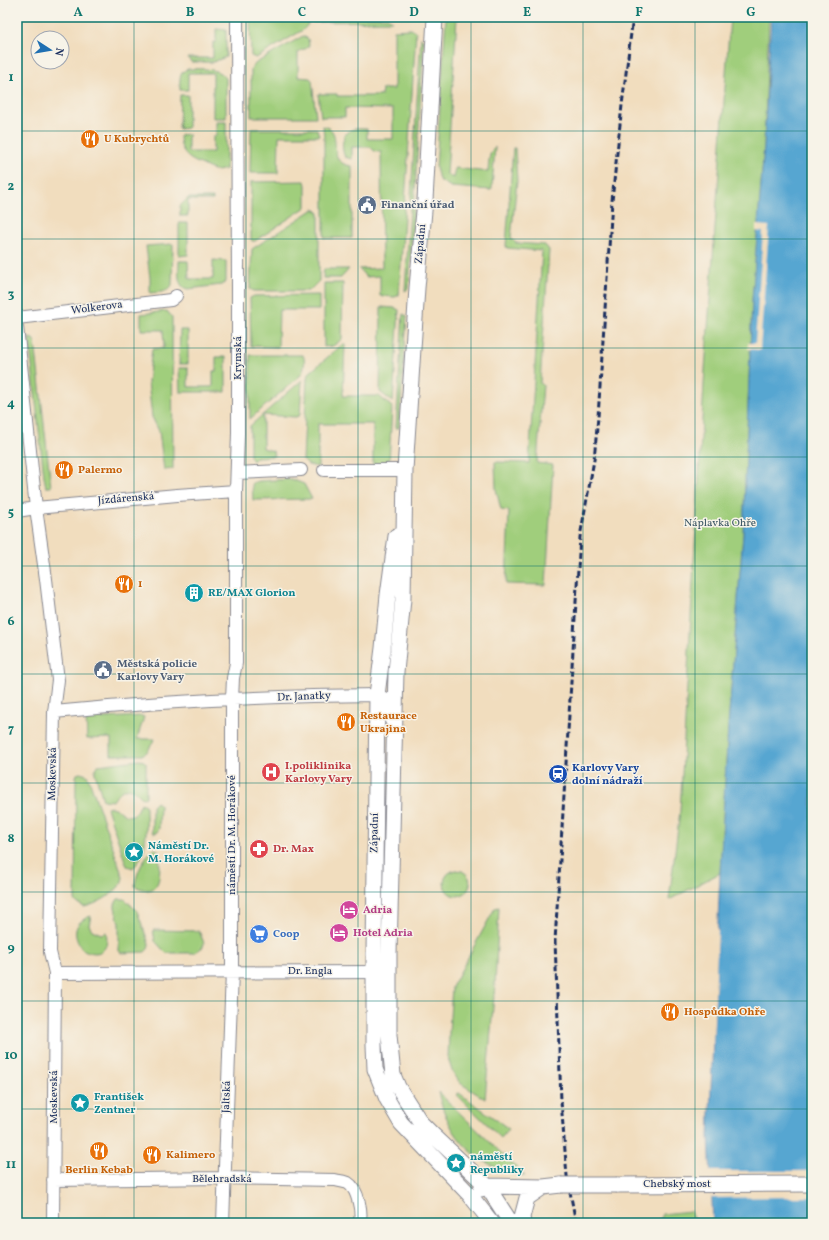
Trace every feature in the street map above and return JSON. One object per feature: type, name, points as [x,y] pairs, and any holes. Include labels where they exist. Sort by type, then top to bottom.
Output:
[{"type":"street","name":"Krymská","points":[[232,700],[233,678],[236,663],[238,288],[237,17]]},
{"type":"street","name":"Západní","points":[[381,972],[394,737],[396,672],[403,598],[405,470],[417,288],[425,200],[435,17]]},
{"type":"street","name":"Wolkerova","points":[[17,318],[171,300],[176,296]]},
{"type":"street","name":"Moskevská","points":[[17,327],[36,508],[58,680],[54,712],[50,952],[55,973],[53,1223]]},
{"type":"street","points":[[236,473],[301,470]]},
{"type":"street","points":[[324,470],[405,470]]},
{"type":"street","name":"Západní","points":[[381,972],[377,695],[388,595],[405,470]]},
{"type":"street","name":"Jízdárenská","points":[[17,511],[206,492],[236,491]]},
{"type":"street","name":"Západní","points":[[377,695],[386,699],[394,737]]},
{"type":"street","name":"Dr. Janatky","points":[[232,700],[377,695]]},
{"type":"street","points":[[54,712],[232,700]]},
{"type":"street","name":"náměstí Dr. M. Horákové","points":[[232,700],[232,971]]},
{"type":"street","points":[[55,973],[232,971]]},
{"type":"street","name":"Dr. Engla","points":[[232,971],[381,972]]},
{"type":"street","name":"Jaltská","points":[[223,1223],[232,971]]},
{"type":"street","points":[[381,972],[393,1075],[398,1087],[421,1122],[487,1186],[511,1223]]},
{"type":"street","points":[[381,972],[374,1045],[376,1069],[387,1099],[401,1123],[469,1194],[492,1223]]},
{"type":"street","name":"Bělehradská","points":[[53,1180],[224,1178],[335,1180],[349,1184],[355,1192],[360,1204],[359,1223]]},
{"type":"street","name":"Chebský most","points":[[487,1186],[543,1187],[561,1185],[638,1184],[812,1184]]},
{"type":"street","points":[[469,1194],[487,1186]]},
{"type":"street","name":"Chebský most","points":[[523,1223],[522,1217],[527,1198],[543,1187]]},
{"type":"green space","points":[[250,17],[308,17],[309,21],[303,30],[256,58],[251,56]]},
{"type":"green space","points":[[314,17],[388,17],[392,21],[313,22]]},
{"type":"green space","points":[[446,17],[457,17],[447,174],[453,178],[455,168],[488,172],[490,155],[495,147],[491,190],[451,187],[439,180],[436,167]]},
{"type":"green space","name":"Náplavka Ohře","points":[[730,17],[769,17],[764,146],[752,301],[743,535],[728,727],[720,873],[669,900],[680,811],[704,384]]},
{"type":"green space","points":[[216,29],[226,30],[226,57],[213,62],[191,62],[188,58],[213,58],[213,42],[216,42]]},
{"type":"green space","points":[[411,29],[416,32],[399,295],[395,297],[380,296],[380,276],[366,277],[359,269],[382,268],[381,152],[373,150],[371,147],[352,147],[352,159],[345,157],[343,142],[345,135],[353,129],[367,129],[367,139],[393,139],[393,109],[345,108],[345,117],[321,117],[318,94],[337,94],[337,96],[381,96],[382,89],[394,89],[394,30]]},
{"type":"green space","points":[[303,36],[308,39],[309,45],[307,48],[298,52],[298,77],[310,78],[312,80],[316,117],[251,117],[251,69],[256,63]]},
{"type":"green space","points":[[421,37],[424,42],[409,288],[405,291]]},
{"type":"green space","points":[[188,69],[213,70],[222,74],[226,78],[226,118],[213,118],[213,73],[188,73],[188,90],[180,90],[181,75]]},
{"type":"green space","points":[[180,95],[188,95],[188,128],[179,129]]},
{"type":"green space","points":[[216,122],[226,122],[226,169],[218,171],[189,158],[183,151],[180,141],[180,135],[188,134],[188,152],[213,152],[213,136],[216,136]]},
{"type":"green space","points":[[323,126],[330,129],[333,134],[338,159],[343,164],[352,166],[352,238],[324,238]]},
{"type":"green space","points":[[251,129],[317,129],[319,136],[279,136],[278,173],[250,173]]},
{"type":"green space","points":[[513,148],[515,148],[517,181],[511,238],[516,243],[545,245],[549,250],[540,383],[543,385],[537,463],[553,465],[546,585],[506,584],[509,511],[501,510],[496,489],[495,462],[529,463],[542,251],[507,248],[506,246]]},
{"type":"green space","points":[[305,181],[306,207],[255,241],[252,241],[251,182]]},
{"type":"green space","points":[[188,198],[213,198],[213,200],[188,200],[188,216],[180,216],[180,206]]},
{"type":"green space","points":[[314,209],[318,211],[319,214],[319,281],[309,291],[254,291],[250,289],[252,249]]},
{"type":"green space","points":[[179,223],[188,223],[188,255],[179,256]]},
{"type":"green space","points":[[173,244],[172,285],[166,291],[150,293],[150,278],[146,246]]},
{"type":"green space","points":[[213,260],[226,261],[226,282],[221,285],[188,289],[184,288],[179,278],[179,261],[188,261],[189,279],[213,279]]},
{"type":"green space","points":[[324,269],[349,269],[341,278],[323,278]]},
{"type":"green space","points":[[324,283],[343,283],[342,339],[333,346],[324,347]]},
{"type":"green space","points":[[319,295],[319,310],[279,310],[278,347],[251,346],[250,298],[254,296]]},
{"type":"green space","points":[[381,307],[395,308],[399,310],[393,402],[380,392]]},
{"type":"green space","points":[[167,311],[172,317],[173,469],[164,470],[159,431],[152,417],[148,382],[152,349],[164,348],[163,330],[141,330],[141,314]]},
{"type":"green space","points":[[403,314],[407,316],[399,428],[396,428]]},
{"type":"green space","points":[[180,330],[188,330],[188,364],[179,364]]},
{"type":"green space","points":[[29,338],[33,339],[35,342],[51,487],[46,487],[44,477]]},
{"type":"green space","points":[[343,344],[345,345],[343,396],[379,396],[392,407],[389,463],[379,467],[373,467],[373,424],[318,424],[318,467],[308,465],[303,460],[308,374]]},
{"type":"green space","points":[[250,355],[303,355],[304,368],[301,375],[250,419]]},
{"type":"green space","points":[[216,357],[226,357],[226,392],[180,392],[179,368],[188,368],[188,387],[213,387],[213,371],[216,371]]},
{"type":"green space","points":[[302,380],[300,415],[296,417],[263,415],[263,448],[273,451],[274,456],[256,457],[253,461],[250,456],[250,426]]},
{"type":"green space","points":[[291,479],[304,484],[312,499],[253,500],[252,483],[259,481]]},
{"type":"green space","points":[[144,717],[137,739],[155,739],[147,752],[142,755],[111,755],[111,738],[87,739],[86,719]]},
{"type":"green space","points":[[139,760],[146,763],[146,797],[143,798],[135,791],[128,788],[122,790],[113,801],[103,800],[95,773],[98,765]]},
{"type":"green space","points":[[80,773],[87,775],[89,779],[123,877],[122,882],[108,896],[84,907],[75,900],[76,777],[77,774]]},
{"type":"green space","points":[[156,802],[160,805],[159,829],[156,833],[153,833],[152,806]]},
{"type":"green space","points":[[141,803],[146,807],[146,839],[142,855],[133,868],[127,866],[107,808],[115,808],[128,816],[137,812]]},
{"type":"green space","points":[[153,849],[159,851],[160,866],[158,881],[156,886],[151,889],[144,890],[135,886],[135,882],[144,861]]},
{"type":"green space","points":[[457,870],[466,874],[470,883],[466,892],[457,896],[448,892],[444,883],[448,874]]},
{"type":"green space","points":[[118,899],[125,899],[137,911],[149,944],[148,949],[145,952],[121,953],[119,951],[119,923],[115,907]]},
{"type":"green space","points":[[499,907],[495,984],[485,1099],[460,1083],[452,1071],[448,1058],[452,987],[495,908]]},
{"type":"green space","points":[[91,916],[89,925],[92,930],[101,934],[106,932],[107,939],[105,948],[98,953],[88,952],[82,949],[76,934],[78,925]]},
{"type":"green space","points":[[153,930],[199,931],[204,943],[203,947],[194,953],[166,953],[155,941]]},
{"type":"green space","points":[[438,1092],[525,1176],[508,1172],[493,1166],[479,1158],[468,1148],[449,1124]]},
{"type":"green space","points":[[459,1093],[509,1129],[501,1138],[456,1094]]},
{"type":"green space","points":[[691,1211],[694,1223],[658,1223],[662,1214]]},
{"type":"water","points":[[771,17],[812,17],[812,1223],[713,1223],[709,1136],[720,873],[728,727],[743,535],[752,301],[764,146]]},
{"type":"pier","points":[[756,225],[769,226],[760,350],[748,349],[748,343],[755,343],[763,232],[756,231]]},
{"type":"pier","points":[[716,931],[718,931],[713,1044],[711,1044]]},
{"type":"pier","points":[[709,1171],[812,1171],[812,1197],[710,1198]]},
{"type":"railway","points":[[576,1223],[567,1176],[561,1101],[555,941],[580,537],[594,460],[612,201],[633,17]]},
{"type":"place","name":"U Kubrychtů","points":[[90,139]]},
{"type":"place","name":"Finanční úřad","points":[[367,205]]},
{"type":"place","name":"Palermo","points":[[64,470]]},
{"type":"place","name":"1","points":[[124,584]]},
{"type":"place","name":"RE/MAX Glorion","points":[[194,593]]},
{"type":"place","name":"Městská policie Karlovy Vary","points":[[103,670]]},
{"type":"place","name":"Restaurace Ukrajina","points":[[346,722]]},
{"type":"place","name":"I.poliklinika Karlovy Vary","points":[[271,772]]},
{"type":"place","name":"Karlovy Vary dolní nádraží","points":[[558,774]]},
{"type":"place","name":"Dr. Max","points":[[259,849]]},
{"type":"place","name":"Náměstí Dr. M. Horákové","points":[[134,852]]},
{"type":"place","name":"Adria","points":[[349,910]]},
{"type":"place","name":"Hotel Adria","points":[[339,933]]},
{"type":"place","name":"Coop","points":[[259,934]]},
{"type":"place","name":"Hospůdka Ohře","points":[[670,1012]]},
{"type":"place","name":"František Zentner","points":[[80,1103]]},
{"type":"place","name":"Berlin Kebab","points":[[99,1151]]},
{"type":"place","name":"Kalimero","points":[[152,1155]]},
{"type":"place","name":"náměstí Republiky","points":[[456,1163]]}]
